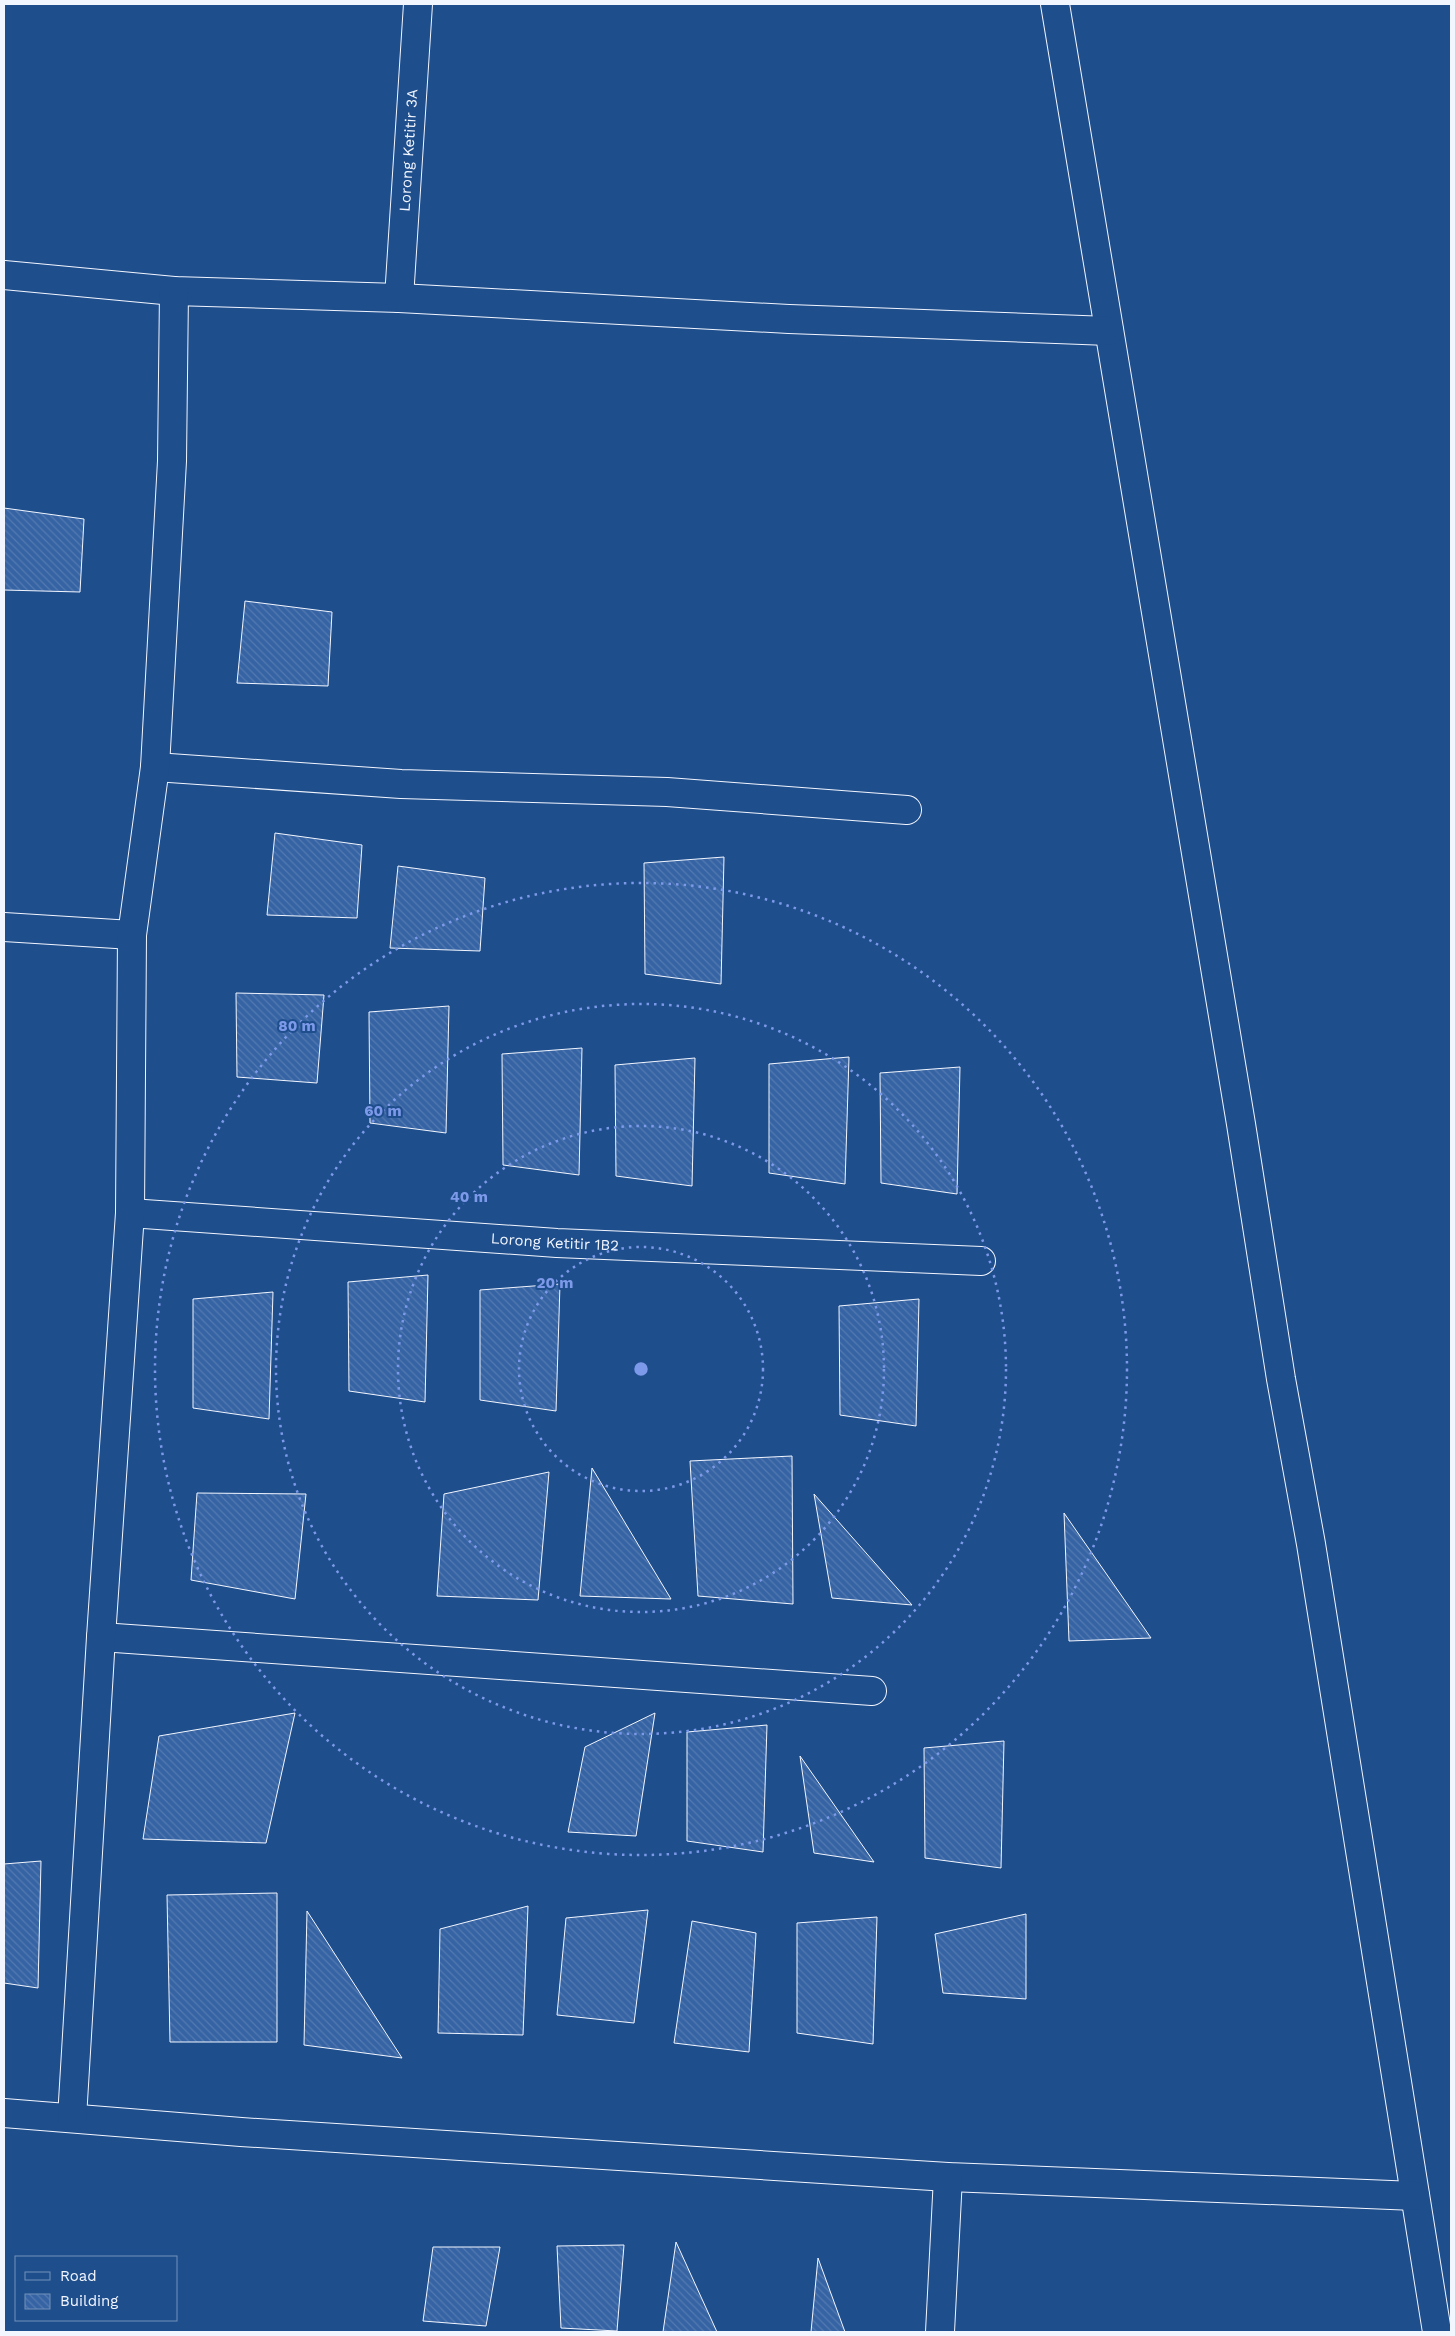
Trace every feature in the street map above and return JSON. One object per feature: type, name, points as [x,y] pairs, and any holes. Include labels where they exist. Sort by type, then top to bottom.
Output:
[{"type":"street","name":"Lorong Ketitir 3A","points":[[399,298],[418,4]]},
{"type":"street","points":[[1055,4],[1236,1095],[1281,1379],[1312,1554],[1438,2332]]},
{"type":"street","points":[[4,275],[174,291],[399,298],[789,319],[1110,331]]},
{"type":"street","points":[[72,2118],[101,1637],[130,1212],[132,934],[155,767],[172,461],[174,291]]},
{"type":"street","points":[[155,767],[401,784],[667,792],[906,810]]},
{"type":"street","points":[[4,927],[132,934]]},
{"type":"street","name":"Lorong Ketitir 1B2","points":[[130,1212],[557,1243],[981,1261]]},
{"type":"street","points":[[101,1637],[872,1691]]},
{"type":"street","points":[[4,2113],[241,2132],[948,2177],[1415,2196]]},
{"type":"street","points":[[940,2332],[948,2177]]},
{"type":"building","points":[[4,508],[84,519],[80,592],[4,590]]},
{"type":"building","points":[[245,601],[332,612],[328,686],[237,683]]},
{"type":"building","points":[[275,833],[362,845],[357,918],[267,915]]},
{"type":"building","points":[[724,857],[721,984],[645,974],[644,863]]},
{"type":"building","points":[[398,866],[485,878],[480,951],[390,948]]},
{"type":"building","points":[[236,993],[324,995],[317,1083],[237,1077]]},
{"type":"building","points":[[449,1006],[446,1133],[370,1123],[369,1012]]},
{"type":"building","points":[[582,1048],[579,1175],[503,1165],[502,1054]]},
{"type":"building","points":[[849,1057],[845,1184],[769,1173],[769,1064]]},
{"type":"building","points":[[695,1058],[692,1186],[616,1176],[615,1065]]},
{"type":"building","points":[[960,1067],[957,1194],[881,1183],[880,1073]]},
{"type":"building","points":[[428,1275],[425,1402],[349,1391],[348,1282]]},
{"type":"building","points":[[560,1284],[556,1411],[480,1400],[480,1290]]},
{"type":"building","points":[[273,1292],[269,1419],[193,1408],[193,1299]]},
{"type":"building","points":[[919,1299],[916,1426],[840,1415],[839,1306]]},
{"type":"building","points":[[792,1456],[793,1604],[698,1596],[690,1461]]},
{"type":"building","points":[[592,1468],[671,1599],[580,1596]]},
{"type":"building","points":[[549,1472],[538,1600],[437,1596],[444,1494]]},
{"type":"building","points":[[197,1493],[306,1494],[295,1599],[191,1580]]},
{"type":"building","points":[[814,1494],[912,1605],[832,1598]]},
{"type":"building","points":[[1064,1513],[1151,1638],[1069,1641]]},
{"type":"building","points":[[295,1713],[266,1843],[143,1839],[159,1736]]},
{"type":"building","points":[[655,1713],[636,1836],[568,1832],[585,1747]]},
{"type":"building","points":[[767,1725],[763,1852],[687,1841],[687,1732]]},
{"type":"building","points":[[1004,1741],[1001,1868],[925,1858],[924,1748]]},
{"type":"building","points":[[800,1756],[874,1862],[814,1853]]},
{"type":"building","points":[[41,1861],[38,1988],[4,1983],[4,1864]]},
{"type":"building","points":[[277,1893],[277,2042],[170,2042],[167,1895]]},
{"type":"building","points":[[528,1906],[523,2035],[438,2033],[440,1929]]},
{"type":"building","points":[[648,1910],[634,2023],[557,2015],[566,1918]]},
{"type":"building","points":[[307,1911],[402,2058],[304,2045]]},
{"type":"building","points":[[1026,1914],[1026,1999],[943,1993],[935,1934]]},
{"type":"building","points":[[877,1917],[873,2044],[797,2033],[797,1923]]},
{"type":"building","points":[[692,1921],[756,1933],[749,2052],[674,2043]]},
{"type":"building","points":[[676,2242],[717,2332],[663,2332]]},
{"type":"building","points":[[624,2245],[617,2331],[561,2328],[557,2246]]},
{"type":"building","points":[[433,2247],[500,2247],[486,2326],[423,2321]]},
{"type":"building","points":[[818,2258],[845,2332],[811,2332]]}]
